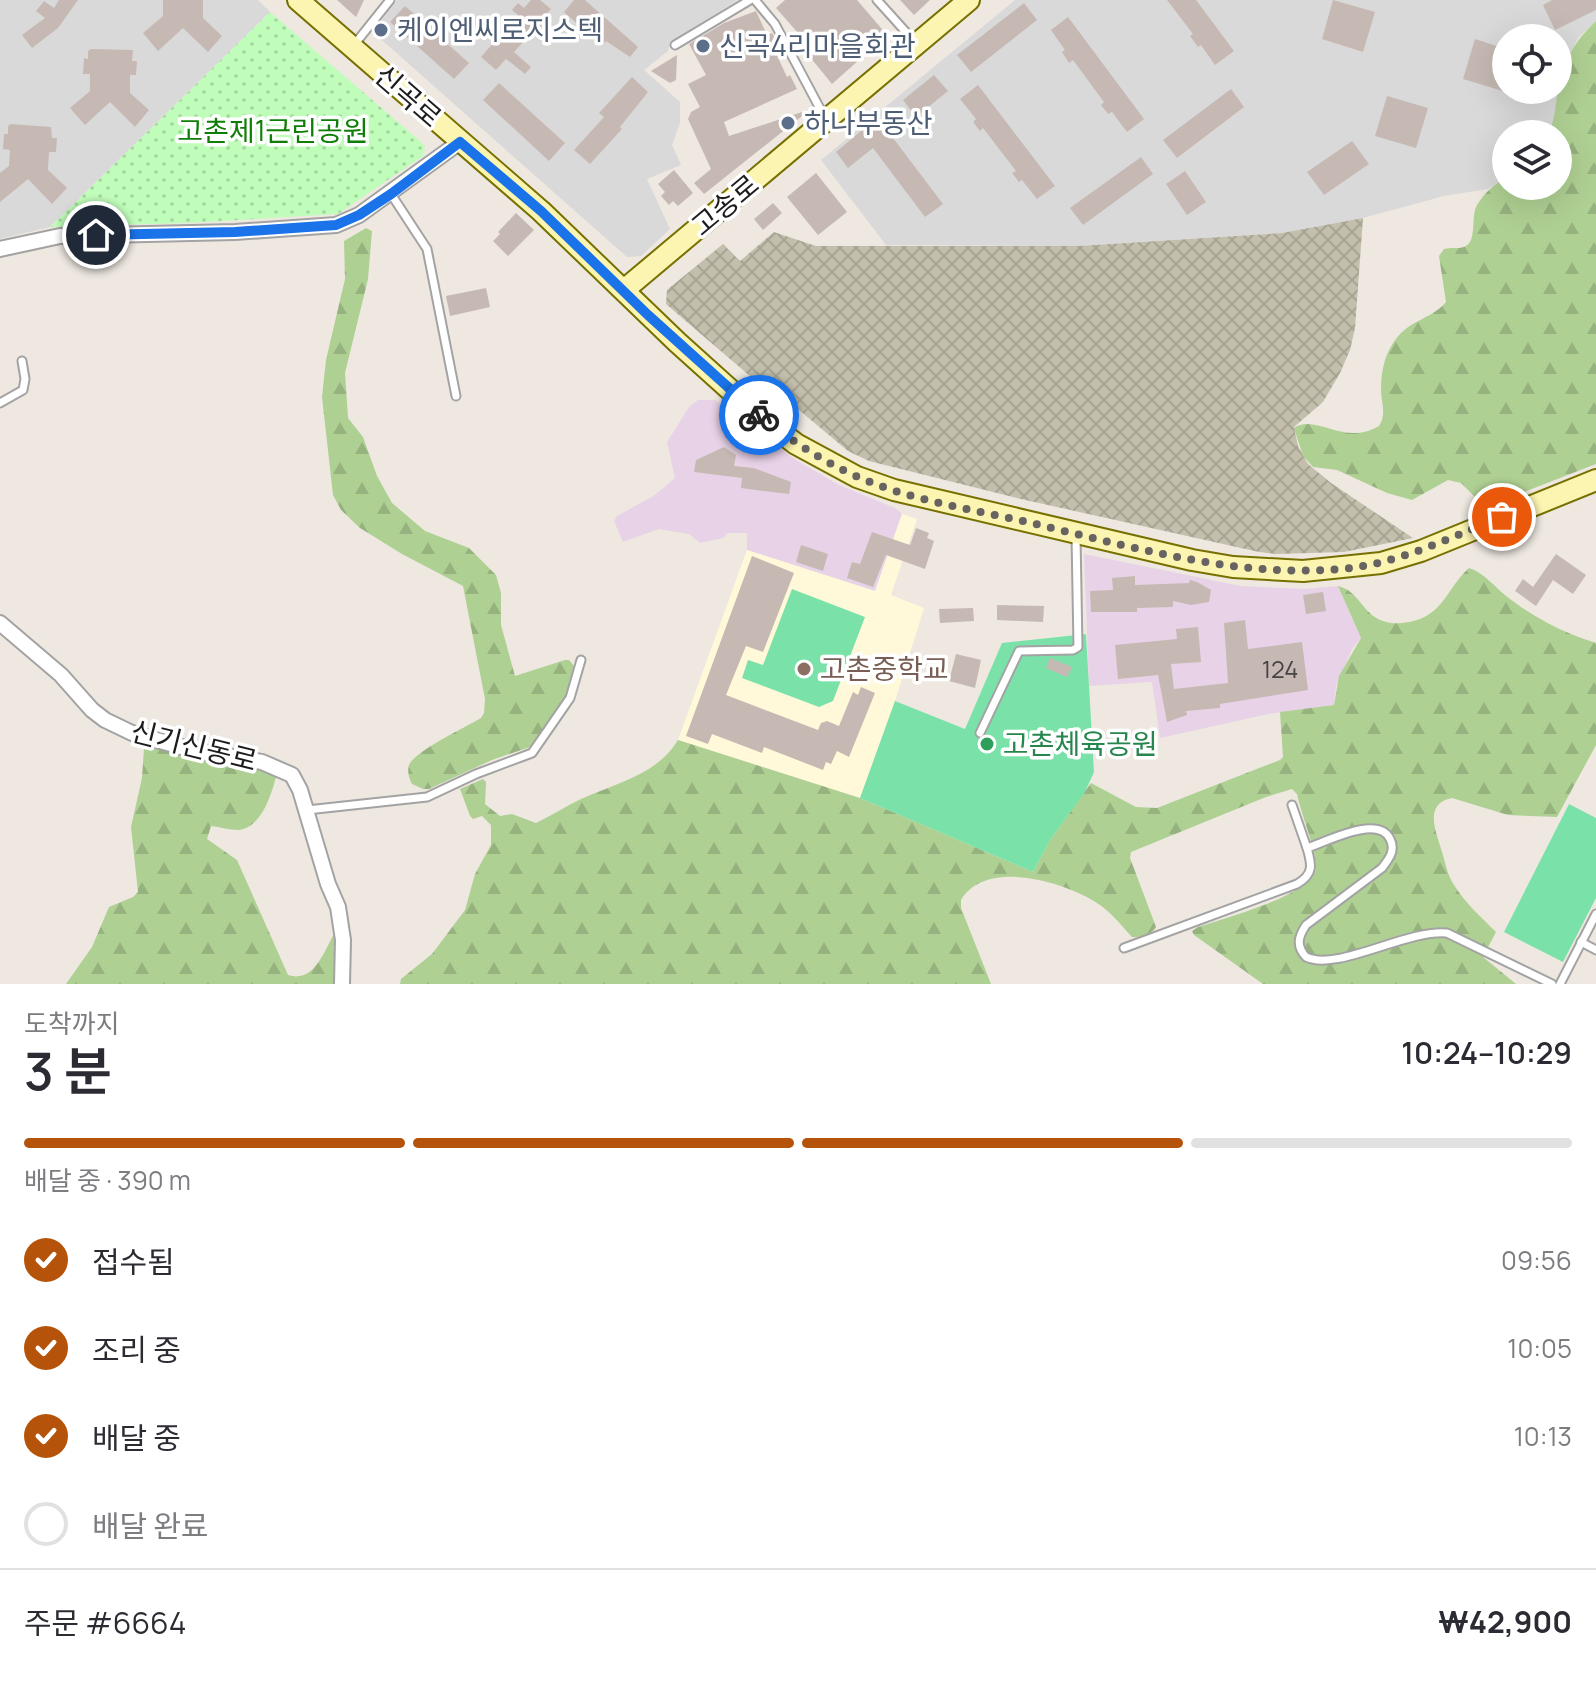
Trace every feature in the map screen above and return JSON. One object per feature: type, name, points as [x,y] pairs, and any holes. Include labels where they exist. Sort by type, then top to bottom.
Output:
[{"type":"street","name":"신곡로","points":[[298,0],[541,211],[757,414],[796,444],[857,477],[894,490],[1076,534],[1233,567],[1303,571],[1381,563],[1421,551],[1596,480]]},
{"type":"street","name":"고송로","points":[[624,290],[961,2]]},
{"type":"street","points":[[0,249],[46,238],[79,235],[235,232],[336,225],[359,215],[391,194],[460,142]]},
{"type":"street","name":"신기신동로","points":[[0,623],[53,667],[105,720],[132,733],[278,767],[292,775],[307,810],[342,923],[342,984]]},
{"type":"lane","points":[[352,47],[390,0]]},
{"type":"lane","points":[[675,45],[752,0],[775,24],[826,120]]},
{"type":"lane","points":[[877,0],[915,43]]},
{"type":"lane","points":[[391,194],[427,249],[456,396]]},
{"type":"lane","points":[[0,403],[23,390],[22,361]]},
{"type":"lane","points":[[980,733],[1019,651],[1073,650],[1078,647],[1076,534]]},
{"type":"lane","points":[[307,810],[427,797],[532,753],[570,698],[581,660]]},
{"type":"lane","points":[[1124,948],[1302,881],[1312,867],[1292,805]]},
{"type":"lane","points":[[1307,848],[1364,828],[1375,828],[1386,832],[1393,849],[1382,868],[1306,925],[1298,943],[1306,957],[1326,962],[1429,934],[1447,933],[1552,984]]},
{"type":"lane","points":[[1560,984],[1596,914]]},
{"type":"lane","points":[[1581,942],[1596,950]]},
{"type":"shaded area","points":[[0,0],[258,0],[270,12],[50,227],[0,239]]},
{"type":"shaded area","points":[[397,0],[738,0],[670,42],[668,51],[644,70],[680,102],[680,123],[672,145],[681,165],[647,179],[670,229],[641,256],[627,257],[375,34]]},
{"type":"shaded area","points":[[1015,0],[1596,0],[1596,21],[1578,38],[1572,50],[1572,24],[1492,24],[1492,104],[1557,104],[1555,120],[1492,120],[1492,186],[1488,189],[1282,233],[1079,246],[886,245],[821,160]]},
{"type":"shaded area","points":[[1363,218],[1355,328],[1350,350],[1323,402],[1294,427],[1298,446],[1308,464],[1413,538],[1344,552],[1259,552],[1021,499],[869,461],[848,451],[799,410],[758,383],[666,304],[667,290],[723,244],[740,261],[774,232],[816,246],[1079,246],[1282,233]]},
{"type":"shaded area","points":[[698,400],[715,400],[796,460],[839,485],[895,508],[902,514],[875,591],[747,550],[747,533],[728,533],[723,538],[700,543],[689,534],[659,529],[623,542],[614,521],[675,478],[667,442],[689,407]]},
{"type":"shaded area","name":"고촌중학교","points":[[902,514],[917,519],[891,595],[924,608],[860,798],[678,740],[747,550],[875,591]]},
{"type":"shaded area","points":[[1084,554],[1241,586],[1304,589],[1338,586],[1361,638],[1352,649],[1336,686],[1334,705],[1268,714],[1160,738],[1152,682],[1089,686]]},
{"type":"green space","name":"고촌제1근린공원","points":[[270,12],[421,142],[425,147],[423,156],[338,214],[50,227]]},
{"type":"green space","points":[[1596,21],[1596,464],[1485,507],[1461,483],[1448,480],[1412,500],[1387,493],[1337,470],[1313,467],[1303,456],[1294,428],[1312,424],[1354,433],[1379,426],[1383,412],[1382,377],[1387,355],[1398,336],[1446,302],[1439,256],[1444,249],[1462,248],[1471,240],[1475,210],[1483,196],[1492,188],[1492,200],[1572,200],[1572,120],[1553,120],[1556,104],[1572,104],[1572,51]]},
{"type":"green space","points":[[366,228],[372,231],[368,279],[345,373],[348,418],[363,437],[377,476],[392,503],[425,531],[469,548],[496,575],[501,593],[501,625],[515,676],[565,660],[574,666],[564,699],[530,747],[492,760],[429,789],[412,784],[409,765],[430,746],[481,718],[485,699],[463,586],[360,528],[341,510],[333,495],[322,397],[326,360],[345,279],[344,241]]},
{"type":"green space","points":[[1469,568],[1540,619],[1596,643],[1596,745],[1557,817],[1508,815],[1452,798],[1443,801],[1434,814],[1435,830],[1452,882],[1468,904],[1496,932],[1483,957],[1516,984],[1263,984],[1194,935],[1192,931],[1198,927],[1285,896],[1312,877],[1316,867],[1314,851],[1297,794],[1292,789],[1131,852],[1130,858],[1156,927],[1142,936],[1132,937],[1097,903],[1083,895],[1046,882],[1007,877],[988,880],[973,887],[961,900],[961,908],[991,984],[400,984],[401,979],[432,954],[465,910],[475,874],[491,845],[491,825],[482,816],[473,819],[470,816],[460,789],[483,779],[486,782],[485,804],[500,816],[512,814],[536,823],[647,770],[659,762],[678,740],[860,798],[1033,872],[1050,840],[1091,783],[1136,807],[1157,808],[1280,760],[1283,757],[1280,712],[1334,705],[1339,676],[1361,638],[1338,586],[1353,594],[1375,617],[1386,622],[1402,623],[1435,610]]},
{"type":"green space","points":[[792,589],[865,617],[833,701],[819,707],[742,678],[748,660],[763,665]]},
{"type":"green space","name":"고촌체육공원","points":[[1086,634],[1094,772],[1085,792],[1050,840],[1033,872],[860,798],[895,701],[965,729],[1002,643]]},
{"type":"green space","points":[[148,744],[277,773],[265,808],[254,823],[238,830],[211,826],[207,839],[237,860],[288,975],[298,976],[313,969],[336,931],[337,984],[66,984],[92,947],[109,907],[138,892],[131,827],[142,778],[144,748]]},
{"type":"green space","points":[[1569,804],[1596,818],[1596,898],[1563,962],[1504,932]]},
{"type":"building","points":[[59,0],[78,0],[58,28],[32,48],[22,35],[45,18],[36,11],[44,1],[54,8]]},
{"type":"building","points":[[163,0],[203,0],[203,18],[222,36],[208,52],[183,28],[158,51],[143,33],[163,16]]},
{"type":"building","points":[[337,0],[364,0],[356,17]]},
{"type":"building","points":[[531,0],[540,0],[551,9],[540,22],[543,24],[514,52],[531,67],[525,74],[506,59],[496,70],[481,57],[518,15],[512,10],[518,3],[524,8]]},
{"type":"building","points":[[574,0],[585,0],[638,47],[630,57],[606,41],[602,46],[564,12]]},
{"type":"building","points":[[785,0],[857,0],[887,35],[832,84],[801,46],[806,42],[776,8]]},
{"type":"building","points":[[900,0],[930,0],[914,15]]},
{"type":"building","points":[[1167,0],[1196,0],[1234,51],[1215,65],[1201,45],[1198,47],[1190,36],[1193,34]]},
{"type":"building","points":[[1333,0],[1375,12],[1363,52],[1322,39]]},
{"type":"building","points":[[1552,0],[1596,0],[1596,10],[1567,24],[1552,24],[1543,5]]},
{"type":"building","points":[[1024,3],[1037,20],[971,72],[957,55]]},
{"type":"building","points":[[405,6],[469,63],[454,79],[390,22]]},
{"type":"building","points":[[756,11],[767,35],[772,33],[778,43],[779,47],[774,49],[787,77],[790,75],[797,89],[724,122],[729,136],[811,109],[704,194],[694,183],[711,169],[688,119],[691,112],[700,107],[688,84],[706,75],[689,44],[724,23]]},
{"type":"building","points":[[1068,17],[1144,119],[1127,132],[1112,112],[1108,114],[1101,105],[1104,102],[1073,60],[1069,63],[1062,52],[1065,50],[1051,30]]},
{"type":"building","points":[[1475,39],[1492,44],[1492,88],[1463,79]]},
{"type":"building","points":[[91,49],[133,50],[132,61],[137,61],[136,75],[130,75],[130,93],[149,110],[135,127],[110,102],[85,125],[70,108],[90,91],[90,74],[83,74],[84,58],[88,59]]},
{"type":"building","points":[[677,55],[676,80],[670,83],[651,71]]},
{"type":"building","points":[[934,75],[948,91],[916,117],[903,100]]},
{"type":"building","points":[[632,77],[648,92],[620,127],[622,129],[590,164],[574,150],[604,117],[599,113]]},
{"type":"building","points":[[499,83],[565,143],[549,161],[483,100]]},
{"type":"building","points":[[978,85],[1055,186],[1037,199],[1012,173],[1016,171],[983,128],[980,131],[973,122],[976,119],[960,99]]},
{"type":"building","points":[[1231,89],[1244,107],[1177,158],[1163,140]]},
{"type":"building","points":[[1387,96],[1428,108],[1416,148],[1375,136]]},
{"type":"building","points":[[874,120],[879,126],[887,120],[895,130],[890,134],[943,204],[925,217],[873,148],[848,168],[836,152]]},
{"type":"building","points":[[11,124],[51,127],[52,138],[57,138],[56,152],[49,152],[48,170],[67,188],[52,204],[28,179],[0,202],[0,173],[9,166],[10,150],[3,149],[4,134],[8,134]]},
{"type":"building","points":[[1352,141],[1369,164],[1324,195],[1307,172]]},
{"type":"building","points":[[1141,157],[1153,174],[1083,225],[1070,208]]},
{"type":"building","points":[[674,170],[693,193],[678,206],[673,201],[669,205],[661,196],[665,192],[658,184]]},
{"type":"building","points":[[1185,171],[1206,202],[1187,215],[1166,184]]},
{"type":"building","points":[[816,173],[847,212],[818,235],[787,197]]},
{"type":"building","points":[[773,203],[782,213],[763,230],[754,219]]},
{"type":"building","points":[[516,213],[534,230],[508,256],[493,241]]},
{"type":"building","points":[[486,288],[490,307],[450,316],[446,296]]},
{"type":"building","points":[[724,447],[736,455],[734,466],[754,468],[791,482],[789,494],[741,488],[742,478],[694,472],[696,460]]},
{"type":"building","points":[[916,528],[929,533],[927,538],[934,541],[925,569],[886,555],[873,587],[847,578],[852,562],[860,564],[872,532],[910,545]]},
{"type":"building","points":[[801,545],[828,554],[823,571],[796,562]]},
{"type":"building","points":[[1556,554],[1586,575],[1573,594],[1553,580],[1536,606],[1515,591],[1523,579],[1533,587]]},
{"type":"building","points":[[752,556],[794,573],[763,652],[746,646],[726,695],[818,730],[821,723],[827,721],[839,726],[853,692],[858,695],[861,687],[875,693],[849,757],[837,751],[831,764],[826,762],[823,770],[764,747],[762,753],[712,734],[708,744],[686,736]]},
{"type":"building","points":[[1135,576],[1135,585],[1197,582],[1211,590],[1209,602],[1191,605],[1173,601],[1173,607],[1137,608],[1137,612],[1091,612],[1090,591],[1113,590],[1112,578]]},
{"type":"building","points":[[1323,592],[1326,611],[1306,614],[1303,595]]},
{"type":"building","points":[[997,605],[1044,606],[1043,622],[997,620]]},
{"type":"building","points":[[973,608],[974,621],[940,623],[939,609]]},
{"type":"building","points":[[1245,620],[1248,649],[1302,642],[1308,690],[1220,704],[1220,708],[1186,711],[1187,715],[1167,722],[1158,675],[1118,679],[1115,645],[1177,639],[1176,629],[1198,627],[1201,662],[1171,664],[1174,689],[1228,683],[1224,623]]},
{"type":"building","points":[[956,654],[981,660],[975,688],[949,681]]},
{"type":"building","points":[[1050,658],[1072,667],[1067,677],[1046,668]]},
{"type":"way so far","points":[[759,415],[796,444],[824,460],[857,477],[894,490],[1233,567],[1303,571],[1381,563],[1421,551],[1502,517]]},
{"type":"place","name":"케이엔씨로지스텍","points":[[381,30]]},
{"type":"place","name":"신곡4리마을회관","points":[[703,46]]},
{"type":"place","name":"하나부동산","points":[[788,123]]},
{"type":"place","name":"고촌중학교","points":[[804,669]]},
{"type":"place","name":"고촌체육공원","points":[[987,744]]},
{"type":"route","points":[[96,235],[235,232],[336,225],[347,222],[391,194],[460,142],[541,211],[648,315],[759,415]]}]
